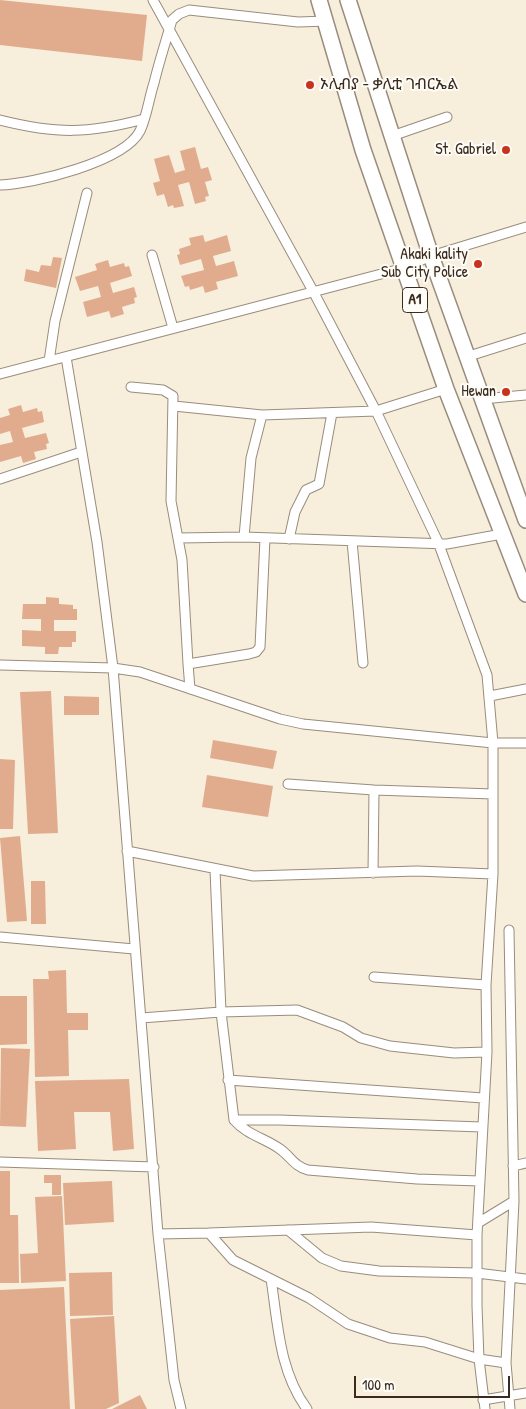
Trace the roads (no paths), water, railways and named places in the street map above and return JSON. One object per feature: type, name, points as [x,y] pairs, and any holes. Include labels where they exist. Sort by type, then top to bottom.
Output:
[{"type":"main road","name":"A1","points":[[319,0],[327,21],[363,150],[446,389],[526,594]]},
{"type":"main road","name":"A1","points":[[348,0],[431,256],[526,520]]},
{"type":"street","points":[[154,0],[313,291],[376,411],[438,542],[484,664],[490,696],[493,743],[493,874],[486,985],[487,1052],[477,1236],[478,1359],[484,1405],[526,1392]]},
{"type":"street","points":[[0,185],[45,178],[105,158],[133,141],[144,119],[172,20],[179,14],[189,10],[298,22],[327,21]]},
{"type":"street","points":[[392,136],[447,117]]},
{"type":"street","points":[[0,120],[37,129],[68,131],[120,125],[144,119]]},
{"type":"street","points":[[49,361],[55,321],[87,193]]},
{"type":"street","points":[[0,374],[404,268],[431,256],[526,226]]},
{"type":"street","points":[[152,255],[173,328]]},
{"type":"street","points":[[466,357],[526,338]]},
{"type":"street","points":[[66,357],[98,550],[113,668],[158,1234],[174,1380],[181,1409]]},
{"type":"street","points":[[132,387],[170,392],[173,396],[170,460],[171,501],[182,560],[190,689]]},
{"type":"street","points":[[174,406],[262,415],[376,411],[446,389]]},
{"type":"street","points":[[482,399],[526,395]]},
{"type":"street","points":[[289,539],[295,512],[306,490],[309,487],[316,487],[319,482],[332,413]]},
{"type":"street","points":[[244,537],[251,458],[262,415]]},
{"type":"street","points":[[0,479],[81,452]]},
{"type":"street","points":[[178,538],[244,537],[438,542],[447,544],[502,534]]},
{"type":"street","points":[[188,664],[250,654],[256,652],[260,646],[265,538]]},
{"type":"street","points":[[352,541],[362,663]]},
{"type":"street","points":[[0,665],[113,668],[152,675],[280,719],[303,724],[493,743],[526,742]]},
{"type":"street","points":[[490,696],[526,688]]},
{"type":"street","points":[[288,784],[374,790],[493,794]]},
{"type":"street","points":[[373,873],[374,790]]},
{"type":"street","points":[[127,852],[253,876],[279,877],[417,871],[493,874]]},
{"type":"street","points":[[215,870],[221,1012],[234,1120],[247,1132],[279,1148],[298,1167],[308,1170],[417,1179],[480,1181]]},
{"type":"street","points":[[509,930],[514,1201],[512,1278],[506,1363],[510,1409]]},
{"type":"street","points":[[0,937],[134,949]]},
{"type":"street","points":[[374,976],[486,985]]},
{"type":"street","points":[[141,1018],[221,1012],[297,1010],[343,1027],[361,1038],[390,1046],[454,1053],[487,1052]]},
{"type":"street","points":[[228,1080],[483,1098]]},
{"type":"street","points":[[234,1120],[482,1127]]},
{"type":"street","points":[[0,1162],[154,1167]]},
{"type":"street","points":[[513,1166],[526,1163]]},
{"type":"street","points":[[478,1223],[514,1201]]},
{"type":"street","points":[[158,1234],[371,1227],[477,1236]]},
{"type":"street","points":[[288,1230],[322,1258],[341,1266],[388,1272],[477,1273],[526,1279]]},
{"type":"street","points":[[209,1233],[232,1260],[309,1298],[348,1324],[368,1333],[441,1346],[478,1359],[506,1363]]},
{"type":"street","points":[[271,1279],[282,1358],[299,1397],[307,1409]]},
{"type":"place","name":"ኦሊብያ - ቃሊቲ ገብርኤል","points":[[310,85]]},
{"type":"place","name":"St. Gabriel","points":[[506,150]]},
{"type":"place","name":"Akaki kality Sub City Police","points":[[478,264]]},
{"type":"place","name":"Hewan","points":[[506,392]]}]
